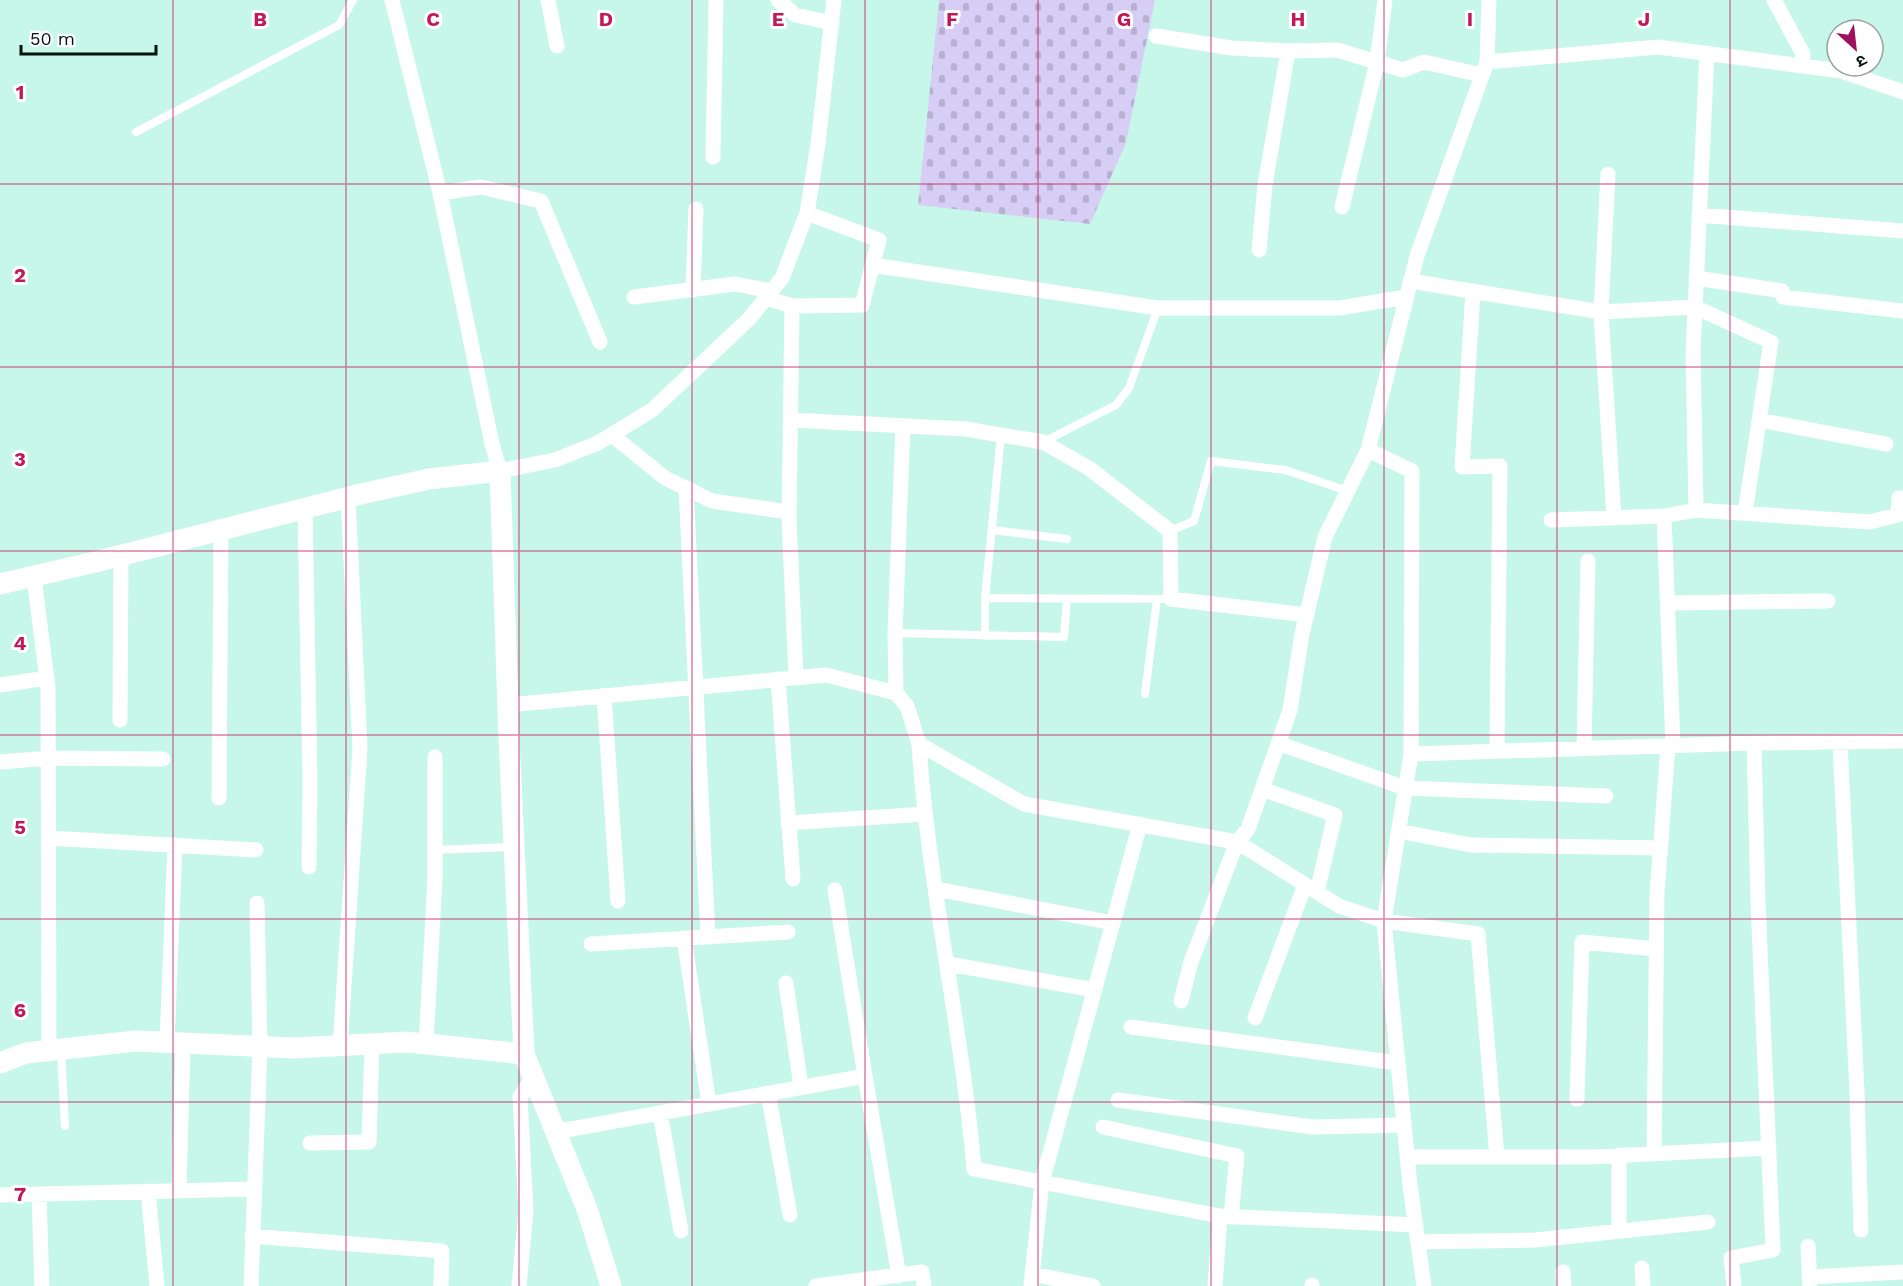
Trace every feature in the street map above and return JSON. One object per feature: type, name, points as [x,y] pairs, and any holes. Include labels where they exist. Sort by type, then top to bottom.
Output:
[{"type":"street","points":[[392,0],[440,193],[492,444],[500,471],[524,1054],[586,1209],[611,1286]]},
{"type":"street","points":[[548,0],[557,46]]},
{"type":"street","points":[[714,157],[716,0]]},
{"type":"street","points":[[778,0],[795,15],[832,23]]},
{"type":"street","points":[[0,584],[348,497],[429,479],[500,471],[555,460],[598,444],[652,410],[749,319],[782,278],[807,213],[818,144],[834,0]]},
{"type":"street","points":[[1342,207],[1377,62],[1385,0]]},
{"type":"street","points":[[1181,1000],[1191,962],[1237,842],[1248,829],[1290,710],[1307,615],[1325,537],[1368,450],[1417,256],[1484,68],[1489,0]]},
{"type":"street","points":[[1774,0],[1803,54],[1802,66]]},
{"type":"street","points":[[1156,36],[1232,48],[1288,51],[1337,50],[1403,70],[1424,62],[1484,68],[1658,47],[1841,71],[1903,92]]},
{"type":"street","points":[[1259,250],[1265,184],[1288,51]]},
{"type":"street","points":[[1696,510],[1693,352],[1707,53]]},
{"type":"street","points":[[1608,174],[1602,312],[1614,517]]},
{"type":"street","points":[[440,193],[481,187],[541,201],[600,342]]},
{"type":"street","points":[[693,290],[696,209]]},
{"type":"street","points":[[634,297],[735,284],[769,294],[792,306],[862,305],[879,240],[807,213]]},
{"type":"street","points":[[1699,215],[1903,231]]},
{"type":"street","points":[[872,266],[1158,308],[1339,308],[1406,297]]},
{"type":"street","points":[[1696,278],[1782,291],[1783,297],[1903,311]]},
{"type":"street","points":[[1410,281],[1602,312],[1695,307],[1771,342],[1745,513]]},
{"type":"street","points":[[1473,291],[1462,466],[1500,466],[1497,751]]},
{"type":"street","points":[[792,306],[789,512],[796,677]]},
{"type":"street","points":[[791,420],[966,429],[1043,442],[1090,469],[1170,531],[1164,599],[1307,615]]},
{"type":"street","points":[[1759,420],[1886,444]]},
{"type":"street","points":[[896,693],[895,633],[903,426]]},
{"type":"street","points":[[612,435],[664,478],[711,501],[789,512]]},
{"type":"street","points":[[1368,450],[1412,471],[1410,754],[1384,921],[1404,1125],[1424,1286]]},
{"type":"street","points":[[686,488],[708,937]]},
{"type":"street","points":[[340,1046],[360,748],[348,497]]},
{"type":"street","points":[[1551,520],[1664,516],[1696,510],[1870,522],[1898,515],[1899,498],[1903,498]]},
{"type":"street","points":[[305,508],[310,781],[309,867]]},
{"type":"street","points":[[1654,1154],[1656,949],[1660,848],[1671,746],[1664,516]]},
{"type":"street","points":[[219,798],[221,530]]},
{"type":"street","points":[[120,720],[121,555]]},
{"type":"street","points":[[1584,748],[1588,561]]},
{"type":"street","points":[[34,577],[47,678],[55,1050]]},
{"type":"street","points":[[1668,603],[1828,601]]},
{"type":"street","points":[[508,705],[826,675],[896,693],[907,706],[919,744],[925,814],[969,1101],[975,1169],[1225,1216],[1416,1225]]},
{"type":"street","points":[[0,685],[47,678]]},
{"type":"street","points":[[778,679],[793,879]]},
{"type":"street","points":[[604,696],[618,901]]},
{"type":"street","points":[[1840,741],[1857,1092],[1861,1230]]},
{"type":"street","points":[[1410,754],[1755,743],[1903,741]]},
{"type":"street","points":[[1278,742],[1405,788],[1606,796]]},
{"type":"street","points":[[1734,1286],[1731,1258],[1773,1250],[1758,903],[1755,743]]},
{"type":"street","points":[[919,744],[1024,804],[1237,842],[1338,906],[1384,921],[1478,934],[1497,1157]]},
{"type":"street","points":[[426,1044],[435,850],[435,757]]},
{"type":"street","points":[[0,762],[49,758],[163,759]]},
{"type":"street","points":[[1255,1017],[1311,889],[1335,815],[1262,789]]},
{"type":"street","points":[[788,824],[925,814]]},
{"type":"street","points":[[1092,1286],[1032,1280],[1042,1182],[1140,824]]},
{"type":"street","points":[[1398,831],[1471,845],[1660,848]]},
{"type":"street","points":[[49,838],[256,849]]},
{"type":"street","points":[[174,845],[175,1043],[179,1191]]},
{"type":"street","points":[[936,889],[1113,923]]},
{"type":"street","points":[[836,890],[864,1076],[899,1275]]},
{"type":"street","points":[[251,1286],[260,1047],[257,903]]},
{"type":"street","points":[[591,944],[788,932]]},
{"type":"street","points":[[684,938],[709,1104]]},
{"type":"street","points":[[1577,1099],[1582,942],[1656,949]]},
{"type":"street","points":[[948,964],[1095,990]]},
{"type":"street","points":[[786,983],[801,1087]]},
{"type":"street","points":[[1131,1027],[1398,1063]]},
{"type":"street","points":[[0,1064],[26,1053],[136,1041],[296,1048],[407,1042],[524,1054]]},
{"type":"street","points":[[310,1143],[369,1142],[372,1044]]},
{"type":"street","points":[[555,1131],[864,1076]]},
{"type":"street","points":[[519,1286],[526,1211],[520,1097],[533,1077]]},
{"type":"street","points":[[768,1093],[790,1215]]},
{"type":"street","points":[[1119,1100],[1312,1127],[1404,1125]]},
{"type":"street","points":[[660,1113],[681,1231]]},
{"type":"street","points":[[1103,1126],[1237,1156],[1225,1216],[1215,1286]]},
{"type":"street","points":[[1408,1157],[1619,1155],[1769,1148]]},
{"type":"street","points":[[1619,1155],[1619,1232]]},
{"type":"street","points":[[0,1195],[254,1189]]},
{"type":"street","points":[[148,1191],[157,1286]]},
{"type":"street","points":[[39,1194],[42,1286]]},
{"type":"street","points":[[1418,1242],[1535,1240],[1708,1222]]},
{"type":"street","points":[[252,1236],[442,1251],[441,1286]]},
{"type":"street","points":[[1808,1246],[1810,1282],[1878,1280],[1903,1272]]},
{"type":"street","points":[[1642,1268],[1643,1286]]},
{"type":"street","points":[[816,1286],[922,1272],[924,1286]]},
{"type":"lane","points":[[136,132],[339,25],[353,0]]},
{"type":"lane","points":[[1043,442],[1116,405],[1129,388],[1158,308]]},
{"type":"lane","points":[[985,636],[986,598],[1001,435]]},
{"type":"lane","points":[[1170,531],[1194,521],[1211,461],[1286,470],[1348,491]]},
{"type":"lane","points":[[992,530],[1067,539]]},
{"type":"lane","points":[[986,598],[1164,599],[1145,694]]},
{"type":"lane","points":[[895,633],[1064,637],[1067,599]]},
{"type":"lane","points":[[435,850],[514,847]]},
{"type":"lane","points":[[55,1050],[65,1126]]},
{"type":"green space","points":[[939,0],[1155,0],[1126,143],[1090,224],[918,205]]}]
